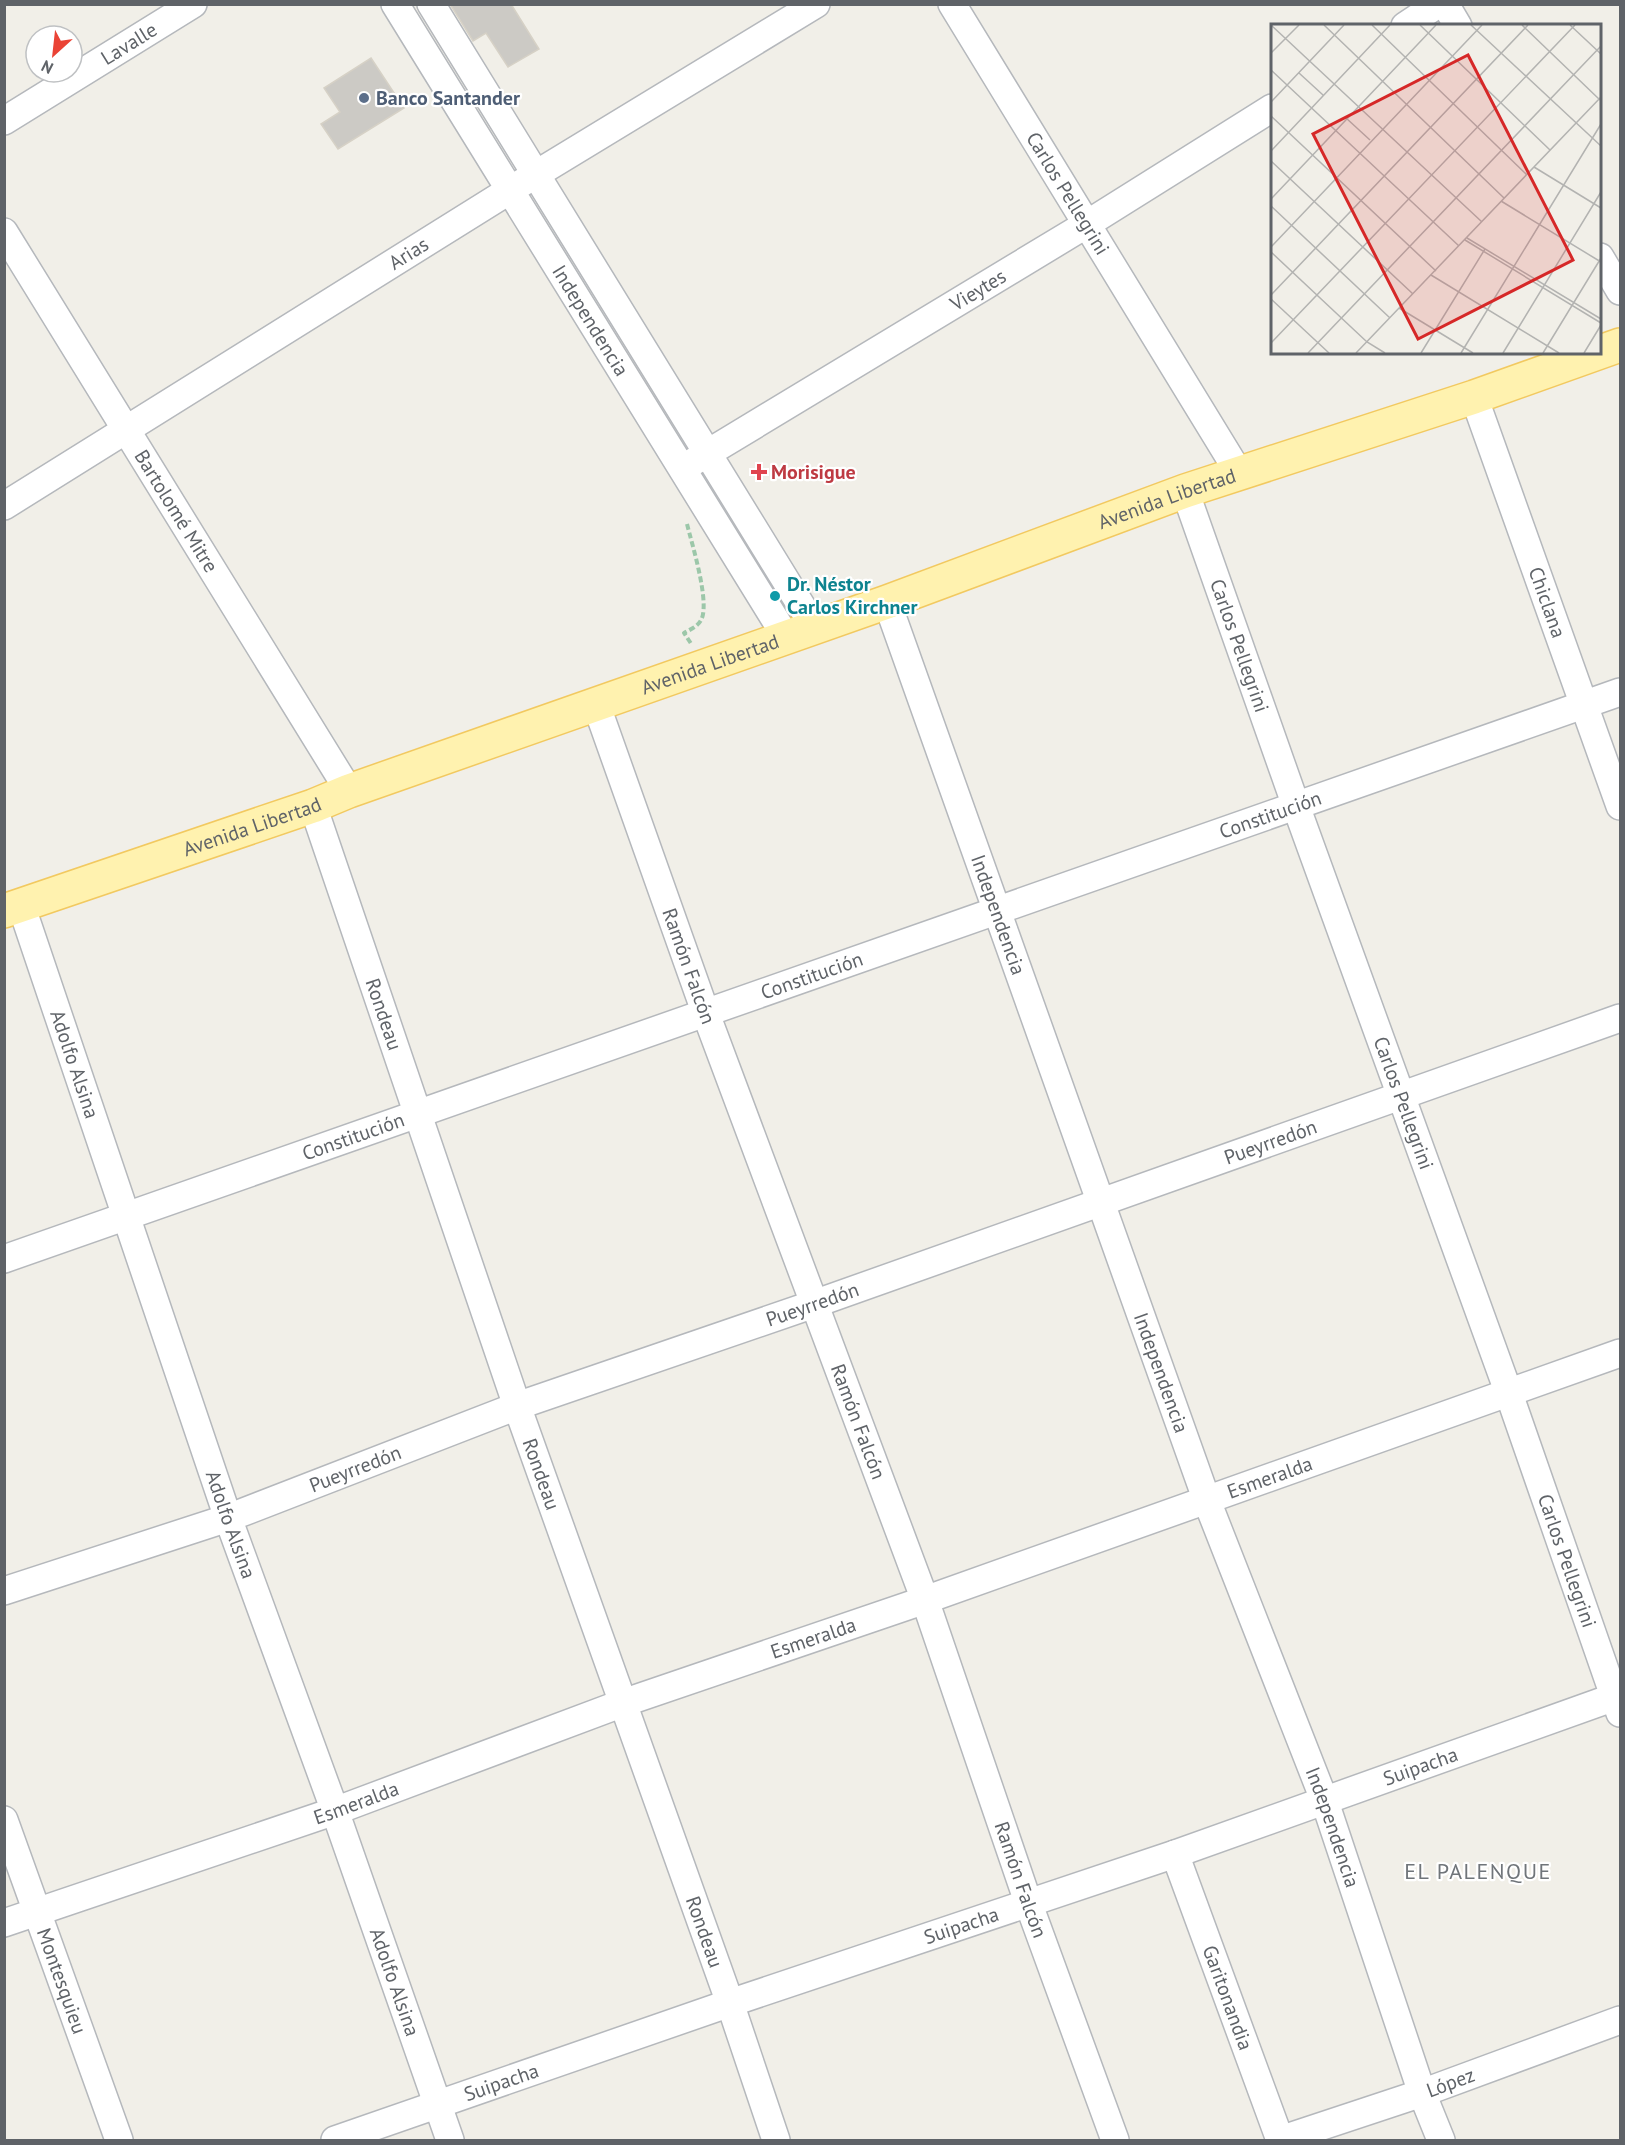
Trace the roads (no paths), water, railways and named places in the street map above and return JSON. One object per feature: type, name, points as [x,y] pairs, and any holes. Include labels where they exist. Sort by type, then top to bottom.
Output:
[{"type":"main road","name":"Avenida Libertad","points":[[1601,352],[1620,345]]},
{"type":"main road","name":"Avenida Libertad","points":[[13,908],[313,806],[349,791],[887,602],[1185,491],[1474,397],[1595,354]]},
{"type":"street","name":"Lavalle","points":[[4,122],[193,4]]},
{"type":"street","name":"Independencia","points":[[395,4],[700,499],[800,632]]},
{"type":"street","name":"Independencia","points":[[431,4],[708,453],[800,632]]},
{"type":"street","name":"Arias","points":[[4,506],[510,190],[816,4]]},
{"type":"street","name":"Carlos Pellegrini","points":[[952,4],[1239,473]]},
{"type":"street","points":[[1408,24],[1438,4]]},
{"type":"street","points":[[1445,4],[1457,24]]},
{"type":"street","name":"Vieytes","points":[[682,469],[1087,224],[1271,109]]},
{"type":"street","name":"Bartolomé Mitre","points":[[4,232],[349,791]]},
{"type":"street","points":[[1601,259],[1620,291]]},
{"type":"street","name":"Chiclana","points":[[1474,397],[1582,705],[1620,806]]},
{"type":"street","name":"Carlos Pellegrini","points":[[1185,491],[1619,1702]]},
{"type":"street","name":"Independencia","points":[[887,602],[1207,1501],[1325,1802],[1422,2093],[1441,2140]]},
{"type":"street","name":"Constitución","points":[[4,1259],[417,1116],[1620,692]]},
{"type":"street","name":"Ramón Falcón","points":[[596,704],[706,1014],[925,1600],[1028,1902],[1115,2140]]},
{"type":"street","name":"Rondeau","points":[[313,806],[517,1406],[730,2003],[776,2140]]},
{"type":"street","name":"Adolfo Alsina","points":[[13,908],[124,1216],[228,1518],[335,1810],[450,2140]]},
{"type":"street","name":"Pueyrredón","points":[[4,1591],[228,1518],[517,1406],[1401,1098],[1620,1018]]},
{"type":"street","name":"Esmeralda","points":[[4,1923],[335,1810],[623,1703],[925,1600],[1620,1353]]},
{"type":"street","name":"Suipacha","points":[[335,2140],[730,2003],[1619,1702]]},
{"type":"street","name":"Montesquieu","points":[[4,1820],[119,2140]]},
{"type":"street","name":"Garitonandia","points":[[1175,1854],[1280,2140]]},
{"type":"street","name":"López","points":[[1280,2140],[1422,2093],[1620,2019]]},
{"type":"place","name":"Banco Santander","points":[[364,98]]},
{"type":"place","name":"Morisigue","points":[[759,472]]},
{"type":"place","name":"Dr. Néstor Carlos Kirchner","points":[[775,596]]},
{"type":"district","name":"EL PALENQUE","points":[[1478,1871]]}]
